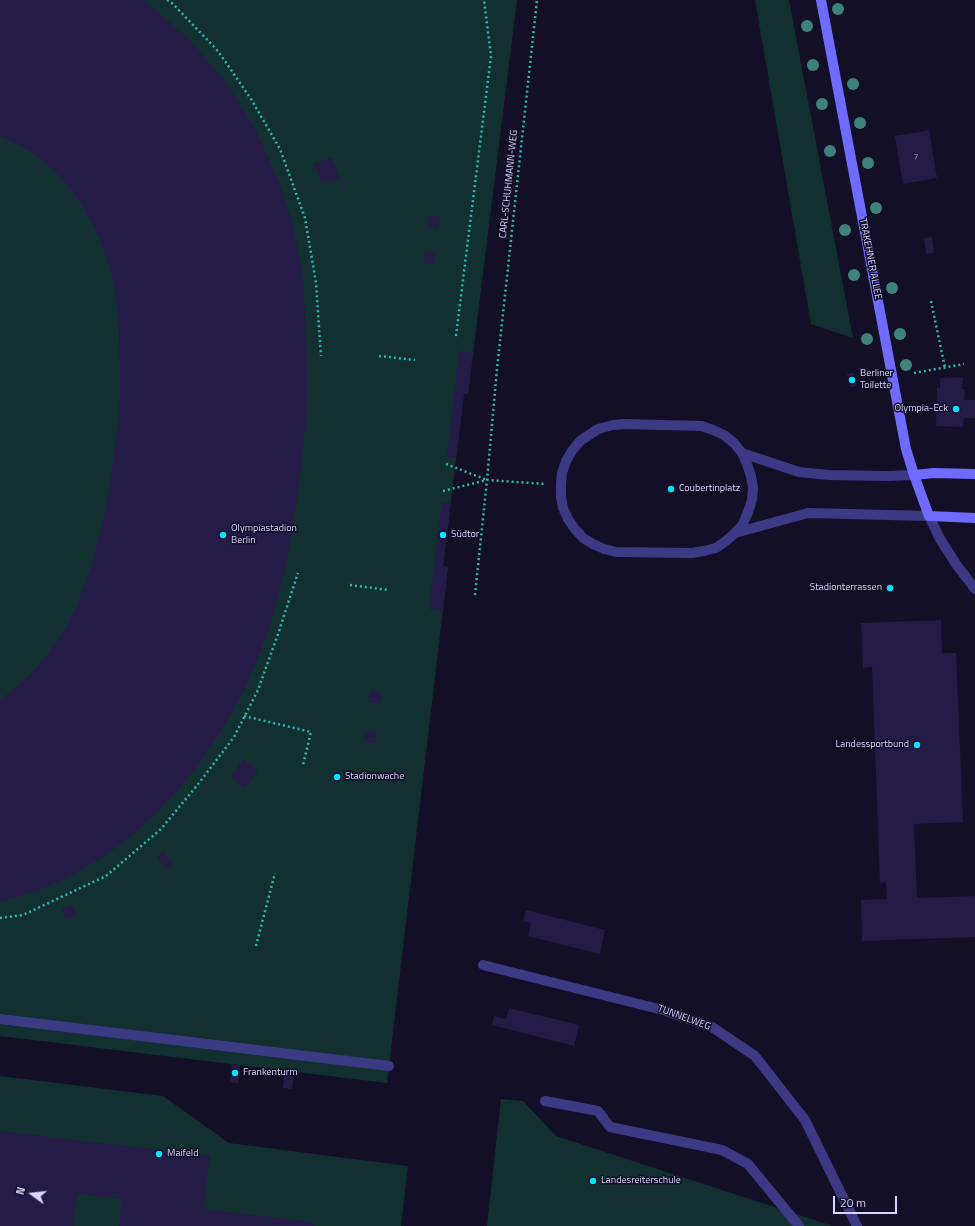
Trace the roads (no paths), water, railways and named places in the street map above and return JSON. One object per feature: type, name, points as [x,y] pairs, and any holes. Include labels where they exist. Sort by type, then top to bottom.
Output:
[{"type":"main road","name":"TRAKEHNER ALLEE","points":[[821,0],[906,450],[929,516]]},
{"type":"main road","points":[[914,475],[975,474]]},
{"type":"main road","points":[[929,516],[975,518]]},
{"type":"street","points":[[625,424],[702,426],[724,436],[742,453],[748,464],[751,476],[753,488],[752,500],[743,524],[726,542],[716,548],[692,553],[616,552],[604,549],[583,538],[568,519],[563,508],[561,484],[562,473],[566,461],[576,446],[598,429],[612,425],[625,424]]},
{"type":"street","points":[[742,453],[799,472],[836,475],[914,475]]},
{"type":"street","points":[[735,533],[808,513],[929,516],[940,539],[956,564],[975,589]]},
{"type":"street","name":"TUNNELWEG","points":[[483,965],[664,1010],[712,1027],[755,1056],[805,1120],[858,1226]]},
{"type":"street","points":[[0,1018],[389,1066]]},
{"type":"street","points":[[545,1101],[598,1110],[610,1127],[722,1150],[748,1164],[799,1226]]},
{"type":"place","name":"Berliner Toilette","points":[[852,380]]},
{"type":"place","name":"Olympia-Eck","points":[[956,409]]},
{"type":"place","name":"Coubertinplatz","points":[[671,489]]},
{"type":"place","name":"Olympiastadion Berlin","points":[[223,535]]},
{"type":"place","name":"Südtor","points":[[443,535]]},
{"type":"place","name":"Stadionterrassen","points":[[890,588]]},
{"type":"place","name":"Landessportbund","points":[[917,745]]},
{"type":"place","name":"Stadionwache","points":[[337,777]]},
{"type":"place","name":"Frankenturm","points":[[235,1073]]},
{"type":"place","name":"Maifeld","points":[[159,1154]]},
{"type":"place","name":"Landesreiterschule","points":[[593,1181]]}]
